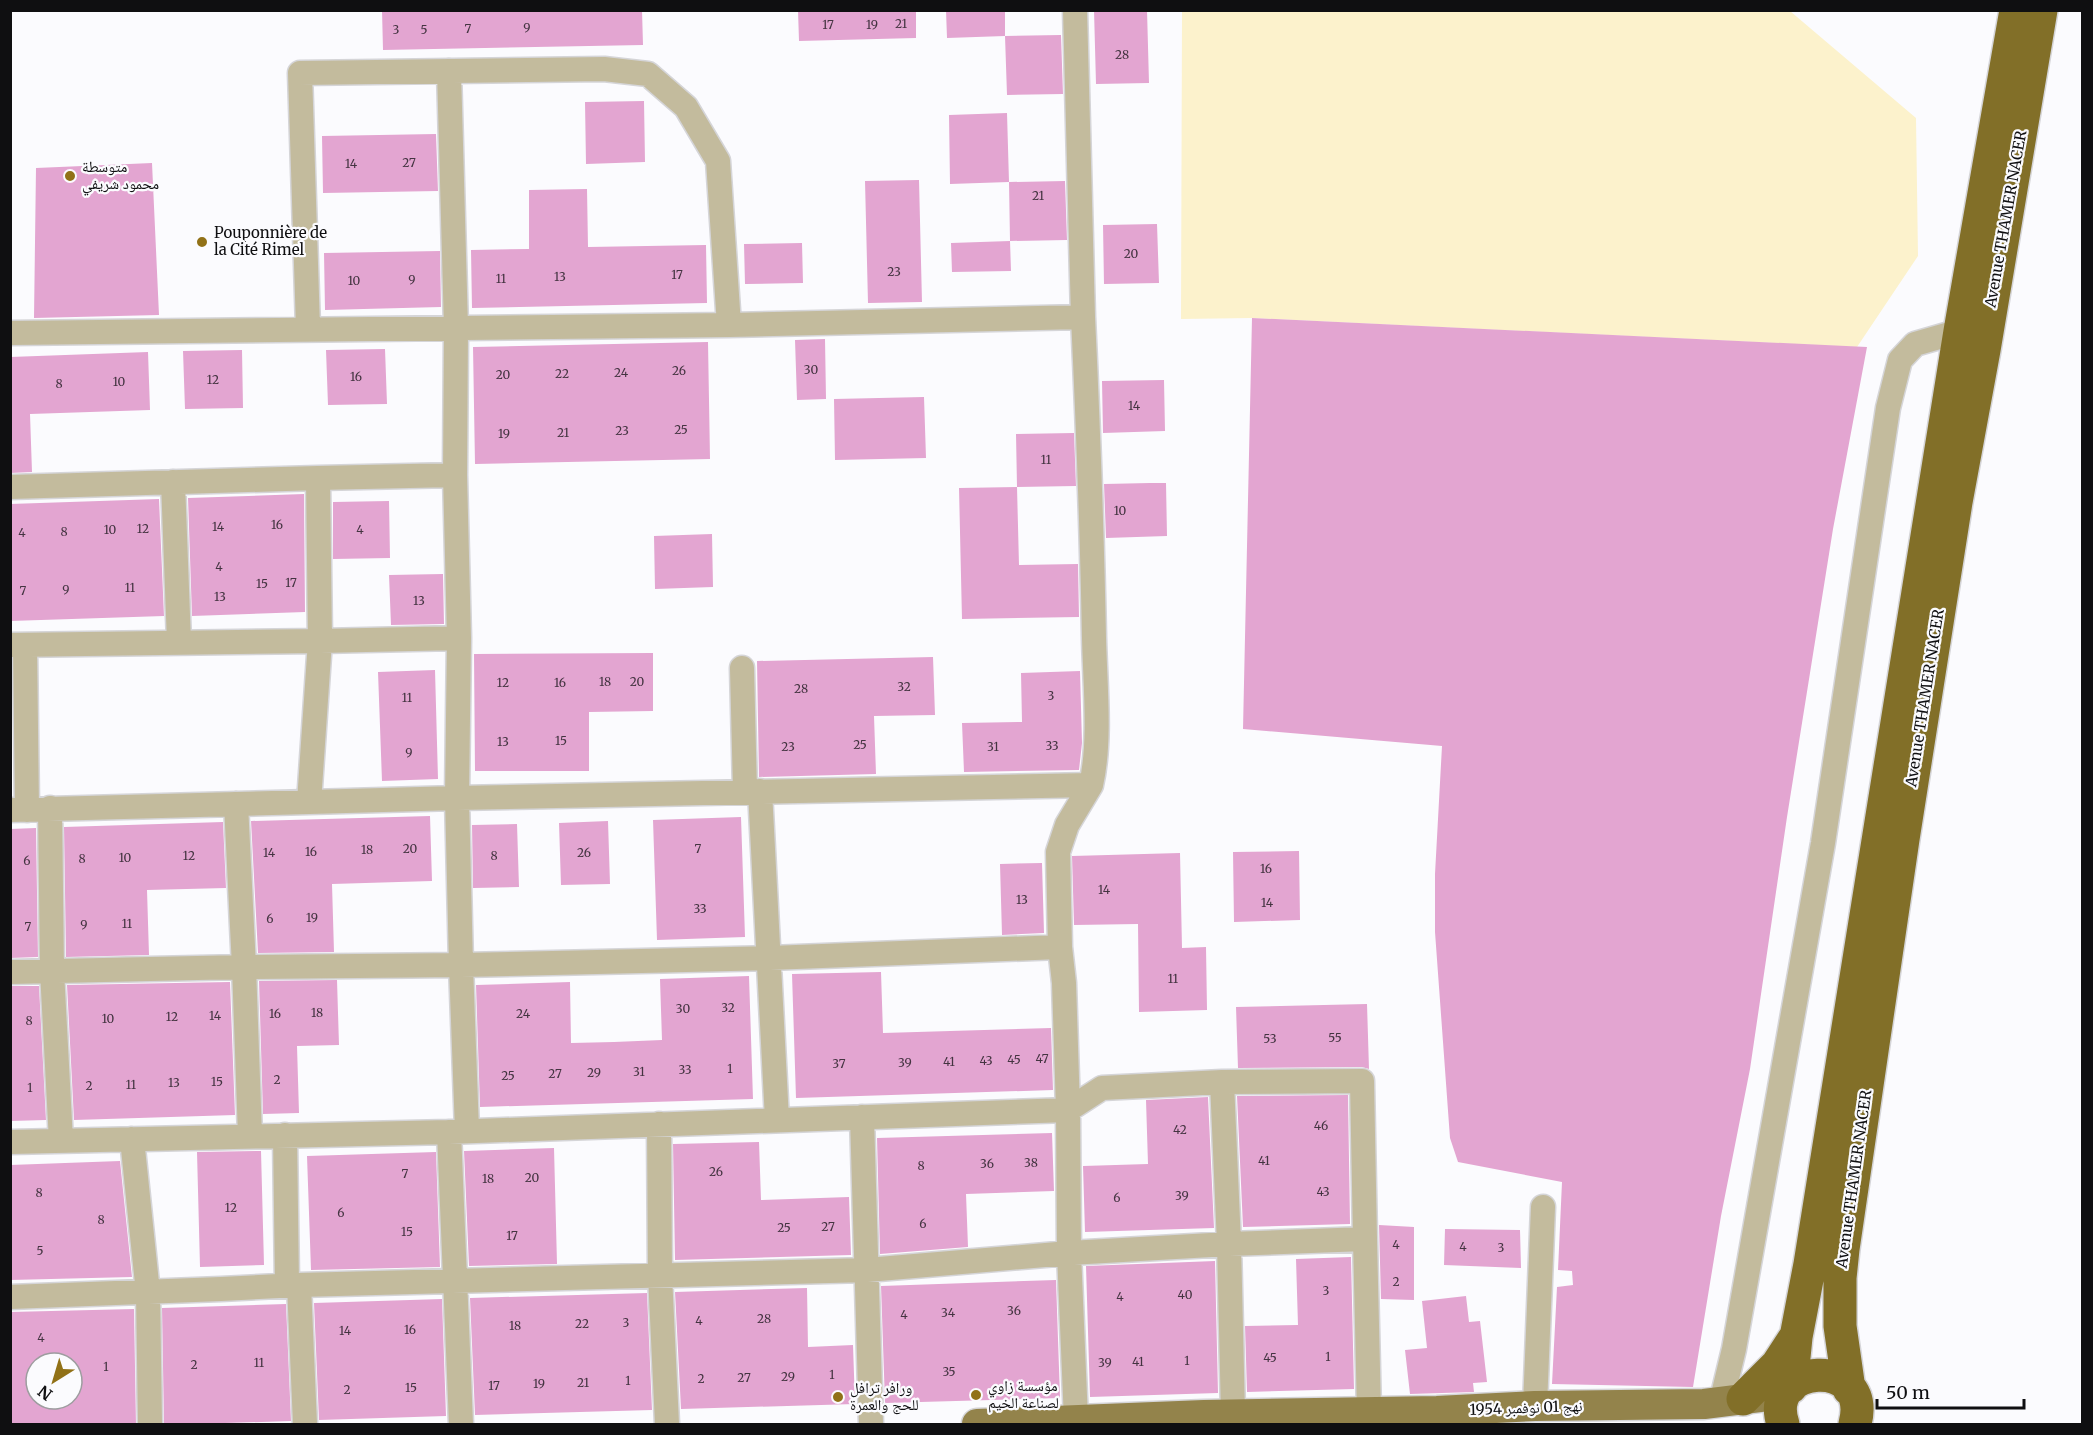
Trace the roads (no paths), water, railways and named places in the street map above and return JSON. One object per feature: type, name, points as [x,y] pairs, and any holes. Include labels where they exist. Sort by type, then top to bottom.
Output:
[{"type":"highway","name":"Avenue THAMER NACER","points":[[1787,1402],[1960,330],[2016,10]]},
{"type":"highway","name":"Avenue THAMER NACER","points":[[1855,1425],[1856,1405],[1849,1389],[1840,1326],[1840,1278],[1843,1250],[1901,851],[1952,525],[2041,10]]},
{"type":"highway","points":[[1732,1401],[1777,1365],[1796,1337]]},
{"type":"highway","points":[[1787,1402],[1799,1379],[1820,1374],[1841,1381],[1849,1389]]},
{"type":"main road","name":"نهج 01 نوفمبر 1954","points":[[977,1425],[1233,1414],[1437,1411],[1732,1401],[1787,1402]]},
{"type":"street","points":[[1075,10],[1083,317],[1092,505],[1095,684],[1095,768],[1091,785],[1067,825],[1058,852],[1060,947],[1064,983],[1069,1253],[1076,1420]]},
{"type":"street","points":[[308,328],[300,74],[604,69],[648,74],[686,107],[718,161],[729,325]]},
{"type":"street","points":[[449,71],[456,328],[455,475],[459,638],[457,798],[461,964],[456,1281],[461,1425]]},
{"type":"street","points":[[10,333],[729,325],[1083,317]]},
{"type":"street","points":[[1732,1401],[1734,1349],[1823,843],[1888,408],[1900,360],[1915,344],[1960,330]]},
{"type":"street","points":[[10,487],[455,475]]},
{"type":"street","points":[[309,802],[320,641],[318,478]]},
{"type":"street","points":[[173,482],[179,642]]},
{"type":"street","points":[[61,1141],[52,971],[29,809],[18,645],[459,638]]},
{"type":"street","points":[[742,668],[770,958],[777,1120]]},
{"type":"street","points":[[29,809],[1091,785]]},
{"type":"street","points":[[236,804],[250,1136]]},
{"type":"street","points":[[10,972],[770,958],[1060,947]]},
{"type":"street","points":[[10,1142],[458,1131],[1068,1110],[1102,1088],[1222,1082],[1362,1081],[1369,1412]]},
{"type":"street","points":[[1222,1082],[1233,1414]]},
{"type":"street","points":[[862,1117],[872,1425]]},
{"type":"street","points":[[659,1124],[660,1275],[667,1425]]},
{"type":"street","points":[[285,1135],[293,1285],[304,1425]]},
{"type":"street","points":[[132,1139],[148,1293],[150,1425]]},
{"type":"street","points":[[1535,1406],[1543,1207]]},
{"type":"street","points":[[10,1297],[148,1293],[293,1285],[867,1270],[1069,1253],[1365,1239]]},
{"type":"place","name":"متوسطة محمود شريفي","points":[[70,176]]},
{"type":"place","name":"Pouponnière de la Cité Rimel","points":[[202,242]]},
{"type":"place","name":"مؤسسة زاوي لصناعة الخيم","points":[[976,1395]]},
{"type":"place","name":"ورافر ترافل للحج والعمرة","points":[[838,1397]]}]
